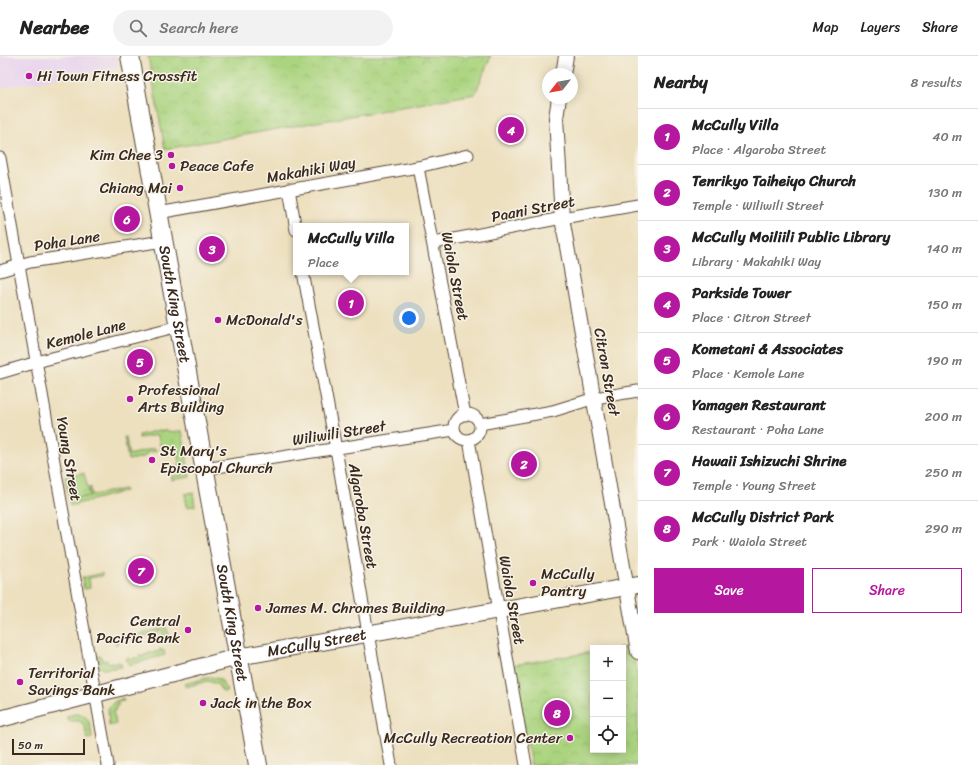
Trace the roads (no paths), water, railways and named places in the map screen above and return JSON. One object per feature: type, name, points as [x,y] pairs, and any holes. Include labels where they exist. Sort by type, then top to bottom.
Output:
[{"type":"main road","name":"South King Street","points":[[130,56],[258,765]]},
{"type":"main road","name":"McCully Street","points":[[0,719],[238,657],[632,586]]},
{"type":"street","points":[[564,68],[566,56]]},
{"type":"street","name":"Citron Street","points":[[558,104],[556,118],[562,218],[595,398],[632,586],[638,652]]},
{"type":"street","name":"Makahiki Way","points":[[158,213],[418,167],[468,155]]},
{"type":"street","name":"Young Street","points":[[0,158],[108,765]]},
{"type":"street","name":"Waiola Street","points":[[418,167],[434,244],[465,415]]},
{"type":"street","points":[[289,189],[295,223]]},
{"type":"street","name":"Paani Street","points":[[434,244],[562,218],[638,206]]},
{"type":"street","name":"Poha Lane","points":[[0,271],[30,262],[163,241]]},
{"type":"street","name":"Algaroba Street","points":[[304,275],[336,449],[391,765]]},
{"type":"street","name":"Kemole Lane","points":[[0,373],[36,362],[179,326]]},
{"type":"street","points":[[480,424],[553,411],[595,398],[638,391]]},
{"type":"street","points":[[465,415],[472,416],[480,424],[476,436],[469,440],[458,437],[454,430],[455,422],[465,415]]},
{"type":"street","name":"Wiliwili Street","points":[[204,469],[454,430]]},
{"type":"street","name":"Waiola Street","points":[[469,440],[526,765]]},
{"type":"place","name":"Hi Town Fitness Crossfit","points":[[29,76]]},
{"type":"place","name":"Parkside Tower","points":[[511,130]]},
{"type":"place","name":"Kim Chee 3","points":[[171,155]]},
{"type":"place","name":"Peace Cafe","points":[[172,166]]},
{"type":"place","name":"Chiang Mai","points":[[180,188]]},
{"type":"place","name":"Yamagen Restaurant","points":[[127,219]]},
{"type":"place","name":"McCully Moiliili Public Library","points":[[212,249]]},
{"type":"place","name":"McCully Villa","points":[[351,303]]},
{"type":"place","name":"McDonald's","points":[[218,320]]},
{"type":"place","name":"Kometani & Associates","points":[[140,362]]},
{"type":"place","name":"Professional Arts Building","points":[[130,399]]},
{"type":"place","name":"St Mary's Episcopal Church","points":[[152,460]]},
{"type":"place","name":"Tenrikyo Taiheiyo Church","points":[[524,464]]},
{"type":"place","name":"Hawaii Ishizuchi Shrine","points":[[141,571]]},
{"type":"place","name":"McCully Pantry","points":[[533,583]]},
{"type":"place","name":"James M. Chromes Building","points":[[258,608]]},
{"type":"place","name":"Central Pacific Bank","points":[[188,630]]},
{"type":"place","name":"Territorial Savings Bank","points":[[20,682]]},
{"type":"place","name":"Jack in the Box","points":[[203,703]]},
{"type":"place","name":"McCully District Park","points":[[557,713]]},
{"type":"place","name":"McCully Recreation Center","points":[[570,738]]}]
